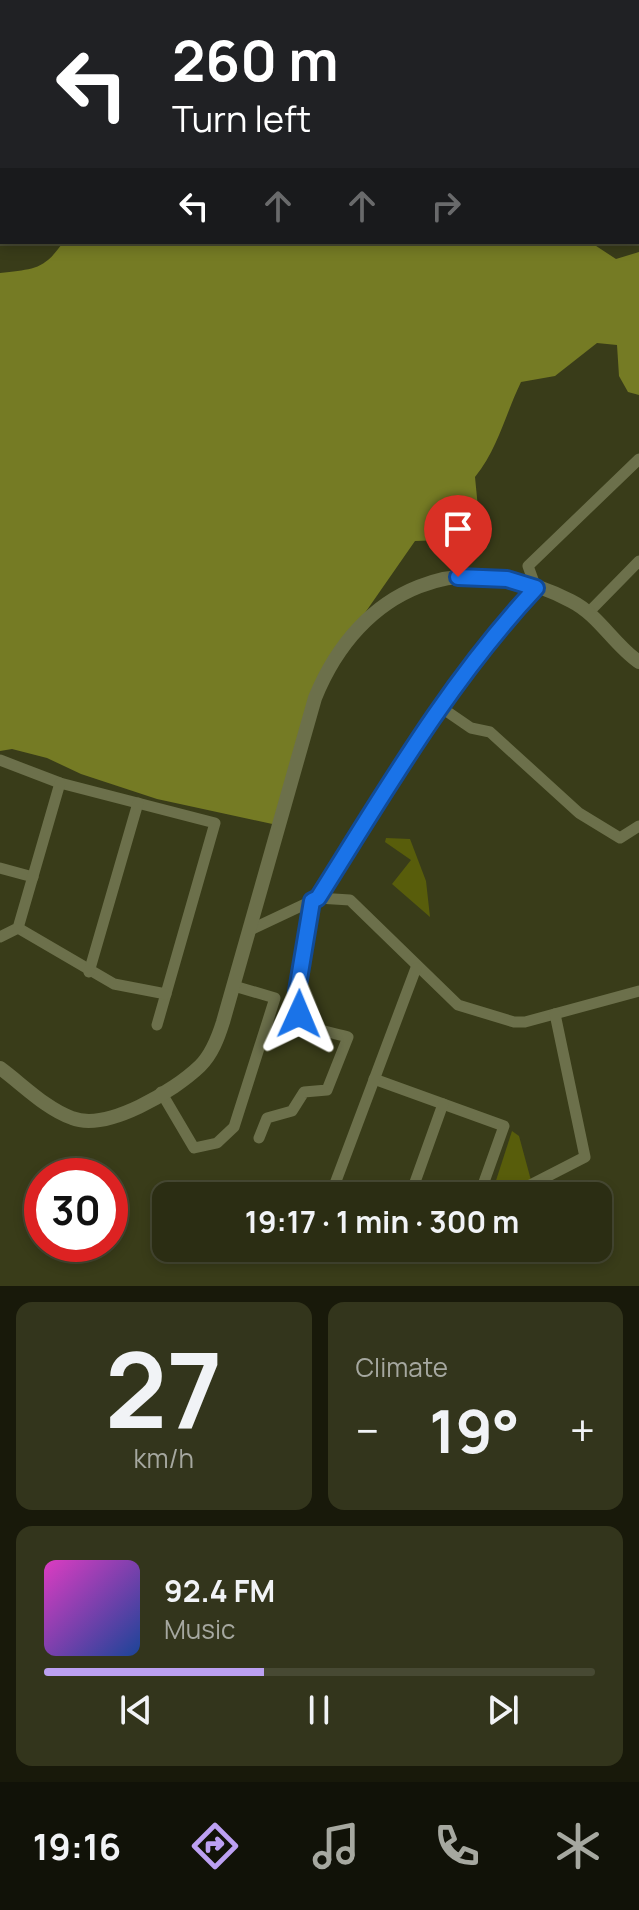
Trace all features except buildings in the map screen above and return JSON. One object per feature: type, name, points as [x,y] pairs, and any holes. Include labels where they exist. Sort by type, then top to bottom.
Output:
[{"type":"street","points":[[536,588],[528,566],[639,459]]},
{"type":"street","points":[[589,612],[639,561]]},
{"type":"street","points":[[0,1068],[60,1113],[84,1122],[118,1118],[190,1074],[209,1055],[234,986],[315,698],[326,671],[356,628],[396,598],[438,580],[480,576],[507,579],[536,588],[589,612],[639,662]]},
{"type":"street","points":[[259,1138],[267,1118],[292,1111],[299,1096],[308,1091],[323,1093],[327,1090],[348,1037],[310,1026],[299,1014],[297,991],[315,900],[439,706],[497,629],[536,588]]},
{"type":"street","points":[[439,706],[471,728],[490,732],[579,813],[620,838],[639,826]]},
{"type":"street","points":[[0,760],[60,783],[215,823],[157,1025]]},
{"type":"street","points":[[0,937],[18,928],[60,783]]},
{"type":"street","points":[[89,972],[138,803]]},
{"type":"street","points":[[0,868],[33,877]]},
{"type":"street","points":[[250,930],[315,900],[343,898],[356,904],[416,968],[458,1005],[514,1022],[639,991]]},
{"type":"street","points":[[18,928],[114,984],[166,994]]},
{"type":"street","points":[[336,1182],[416,968]]},
{"type":"street","points":[[161,1092],[194,1148],[217,1143],[234,1127],[275,998],[234,986]]},
{"type":"street","points":[[536,1182],[585,1157],[555,1014]]},
{"type":"street","points":[[374,1079],[504,1126],[484,1182]]},
{"type":"street","points":[[415,1182],[443,1104]]},
{"type":"shaded area","points":[[386,838],[410,839],[426,881],[430,917],[392,884],[411,860],[385,842]]},
{"type":"shaded area","points":[[512,1131],[519,1136],[531,1182],[496,1182]]},
{"type":"green space","points":[[61,244],[593,244],[616,259],[639,252],[639,395],[628,392],[619,376],[617,345],[597,343],[555,376],[521,382],[495,443],[475,477],[481,539],[472,555],[445,540],[415,541],[344,643],[322,681],[277,825],[157,799],[81,774],[47,758],[12,749],[0,751],[0,273],[36,267],[50,259]]},
{"type":"route","points":[[299,1014],[297,991],[312,901],[318,898],[439,706],[497,629],[536,588],[507,579],[458,577]]}]
